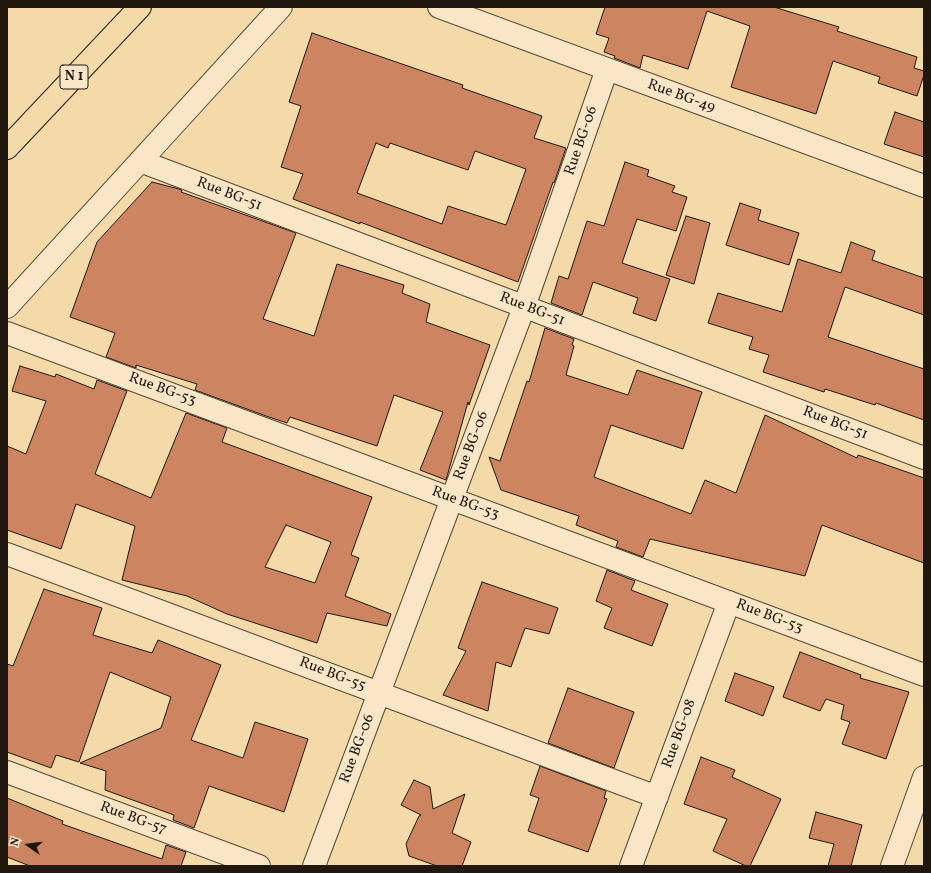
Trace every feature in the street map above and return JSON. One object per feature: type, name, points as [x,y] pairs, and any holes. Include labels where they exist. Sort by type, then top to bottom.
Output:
[{"type":"highway","name":"N 1","points":[[7,148],[140,7]]},
{"type":"street","points":[[7,307],[281,7]]},
{"type":"street","name":"Rue BG-49","points":[[439,7],[924,186]]},
{"type":"street","name":"Rue BG-06","points":[[314,866],[524,307],[607,69]]},
{"type":"street","name":"Rue BG-51","points":[[140,161],[924,458]]},
{"type":"street","name":"Rue BG-53","points":[[7,333],[924,675]]},
{"type":"street","name":"Rue BG-55","points":[[7,554],[657,797]]},
{"type":"street","name":"Rue BG-08","points":[[631,866],[729,602]]},
{"type":"street","name":"Rue BG-57","points":[[7,772],[259,866]]},
{"type":"street","points":[[897,864],[924,777]]},
{"type":"building","points":[[605,7],[774,7],[839,27],[837,31],[917,57],[914,68],[924,71],[924,75],[917,96],[878,83],[880,77],[833,61],[816,114],[731,87],[750,26],[707,11],[688,69],[643,55],[640,68],[614,58],[615,56],[604,52],[609,38],[596,34]]},
{"type":"building","points":[[312,33],[463,85],[462,88],[542,116],[534,138],[566,148],[518,282],[360,222],[360,224],[293,199],[303,174],[281,167],[301,106],[289,102]],"holes":[[[376,143],[388,148],[390,143],[468,170],[475,151],[526,169],[506,225],[448,206],[442,224],[357,193]]]},
{"type":"building","points":[[895,112],[924,122],[924,157],[884,144]]},
{"type":"building","points":[[625,162],[649,170],[647,176],[675,186],[672,192],[687,197],[676,231],[637,219],[622,263],[670,279],[656,321],[633,313],[638,298],[593,282],[582,315],[551,303],[559,276],[568,279],[587,221],[604,226]]},
{"type":"building","points":[[152,182],[182,190],[181,192],[296,233],[263,319],[314,336],[337,264],[404,285],[402,293],[430,304],[426,322],[490,345],[469,405],[468,402],[446,480],[420,470],[443,412],[394,395],[377,446],[290,417],[287,423],[195,390],[197,384],[136,365],[136,368],[106,357],[115,333],[70,317],[97,242]]},
{"type":"building","points":[[740,203],[761,210],[758,220],[799,233],[789,265],[726,245]]},
{"type":"building","points":[[686,216],[710,223],[694,284],[666,275]]},
{"type":"building","points":[[851,242],[875,251],[872,260],[924,278],[924,315],[845,287],[828,337],[924,369],[924,420],[876,403],[875,405],[825,389],[824,392],[763,372],[769,355],[749,349],[753,337],[708,323],[718,293],[782,312],[798,259],[841,273]]},
{"type":"building","points":[[545,328],[574,339],[572,345],[574,346],[566,375],[628,395],[637,370],[702,392],[683,449],[611,425],[594,477],[691,514],[705,480],[736,493],[765,415],[857,458],[858,455],[924,478],[924,563],[822,525],[805,576],[650,539],[643,557],[616,547],[618,541],[576,525],[579,516],[501,490],[489,457],[500,461],[527,381],[529,382]]},
{"type":"building","points":[[20,366],[55,377],[56,374],[94,389],[97,380],[127,391],[95,474],[151,498],[186,413],[227,428],[222,442],[372,497],[351,555],[359,558],[345,596],[391,614],[387,626],[327,613],[317,643],[227,614],[187,596],[122,580],[135,526],[76,504],[61,549],[7,530],[7,446],[26,454],[46,401],[12,391]],"holes":[[[286,525],[331,542],[315,583],[265,567]]]},
{"type":"building","points":[[607,570],[635,581],[631,590],[668,604],[652,646],[604,628],[612,608],[596,601]]},
{"type":"building","points":[[482,582],[558,608],[549,634],[525,628],[511,667],[496,662],[488,711],[443,695],[466,651],[458,648]]},
{"type":"building","points":[[44,589],[102,608],[93,635],[152,653],[158,640],[221,665],[191,740],[243,758],[255,722],[308,739],[284,812],[209,786],[194,828],[173,820],[174,815],[105,790],[106,771],[80,763],[161,728],[171,697],[110,672],[79,762],[56,755],[51,768],[7,752],[7,664],[13,666]]},
{"type":"building","points":[[800,652],[861,675],[860,678],[909,692],[886,759],[842,744],[850,722],[841,719],[844,705],[826,699],[820,711],[783,697]]},
{"type":"building","points":[[735,673],[774,687],[763,716],[725,701]]},
{"type":"building","points":[[568,688],[634,712],[614,768],[548,743]]},
{"type":"building","points":[[701,757],[735,770],[732,777],[781,799],[750,866],[746,866],[713,851],[727,819],[684,804]]},
{"type":"building","points":[[540,766],[606,791],[604,798],[607,799],[588,852],[528,831],[539,798],[530,795]]},
{"type":"building","points":[[414,780],[430,787],[433,809],[465,794],[452,833],[471,842],[462,866],[437,866],[409,856],[406,844],[419,816],[421,815],[401,805]]},
{"type":"building","points":[[7,798],[63,821],[62,824],[162,859],[166,845],[186,852],[181,866],[30,866],[7,857]]},
{"type":"building","points":[[816,812],[862,825],[851,866],[828,866],[834,844],[809,838]]}]
